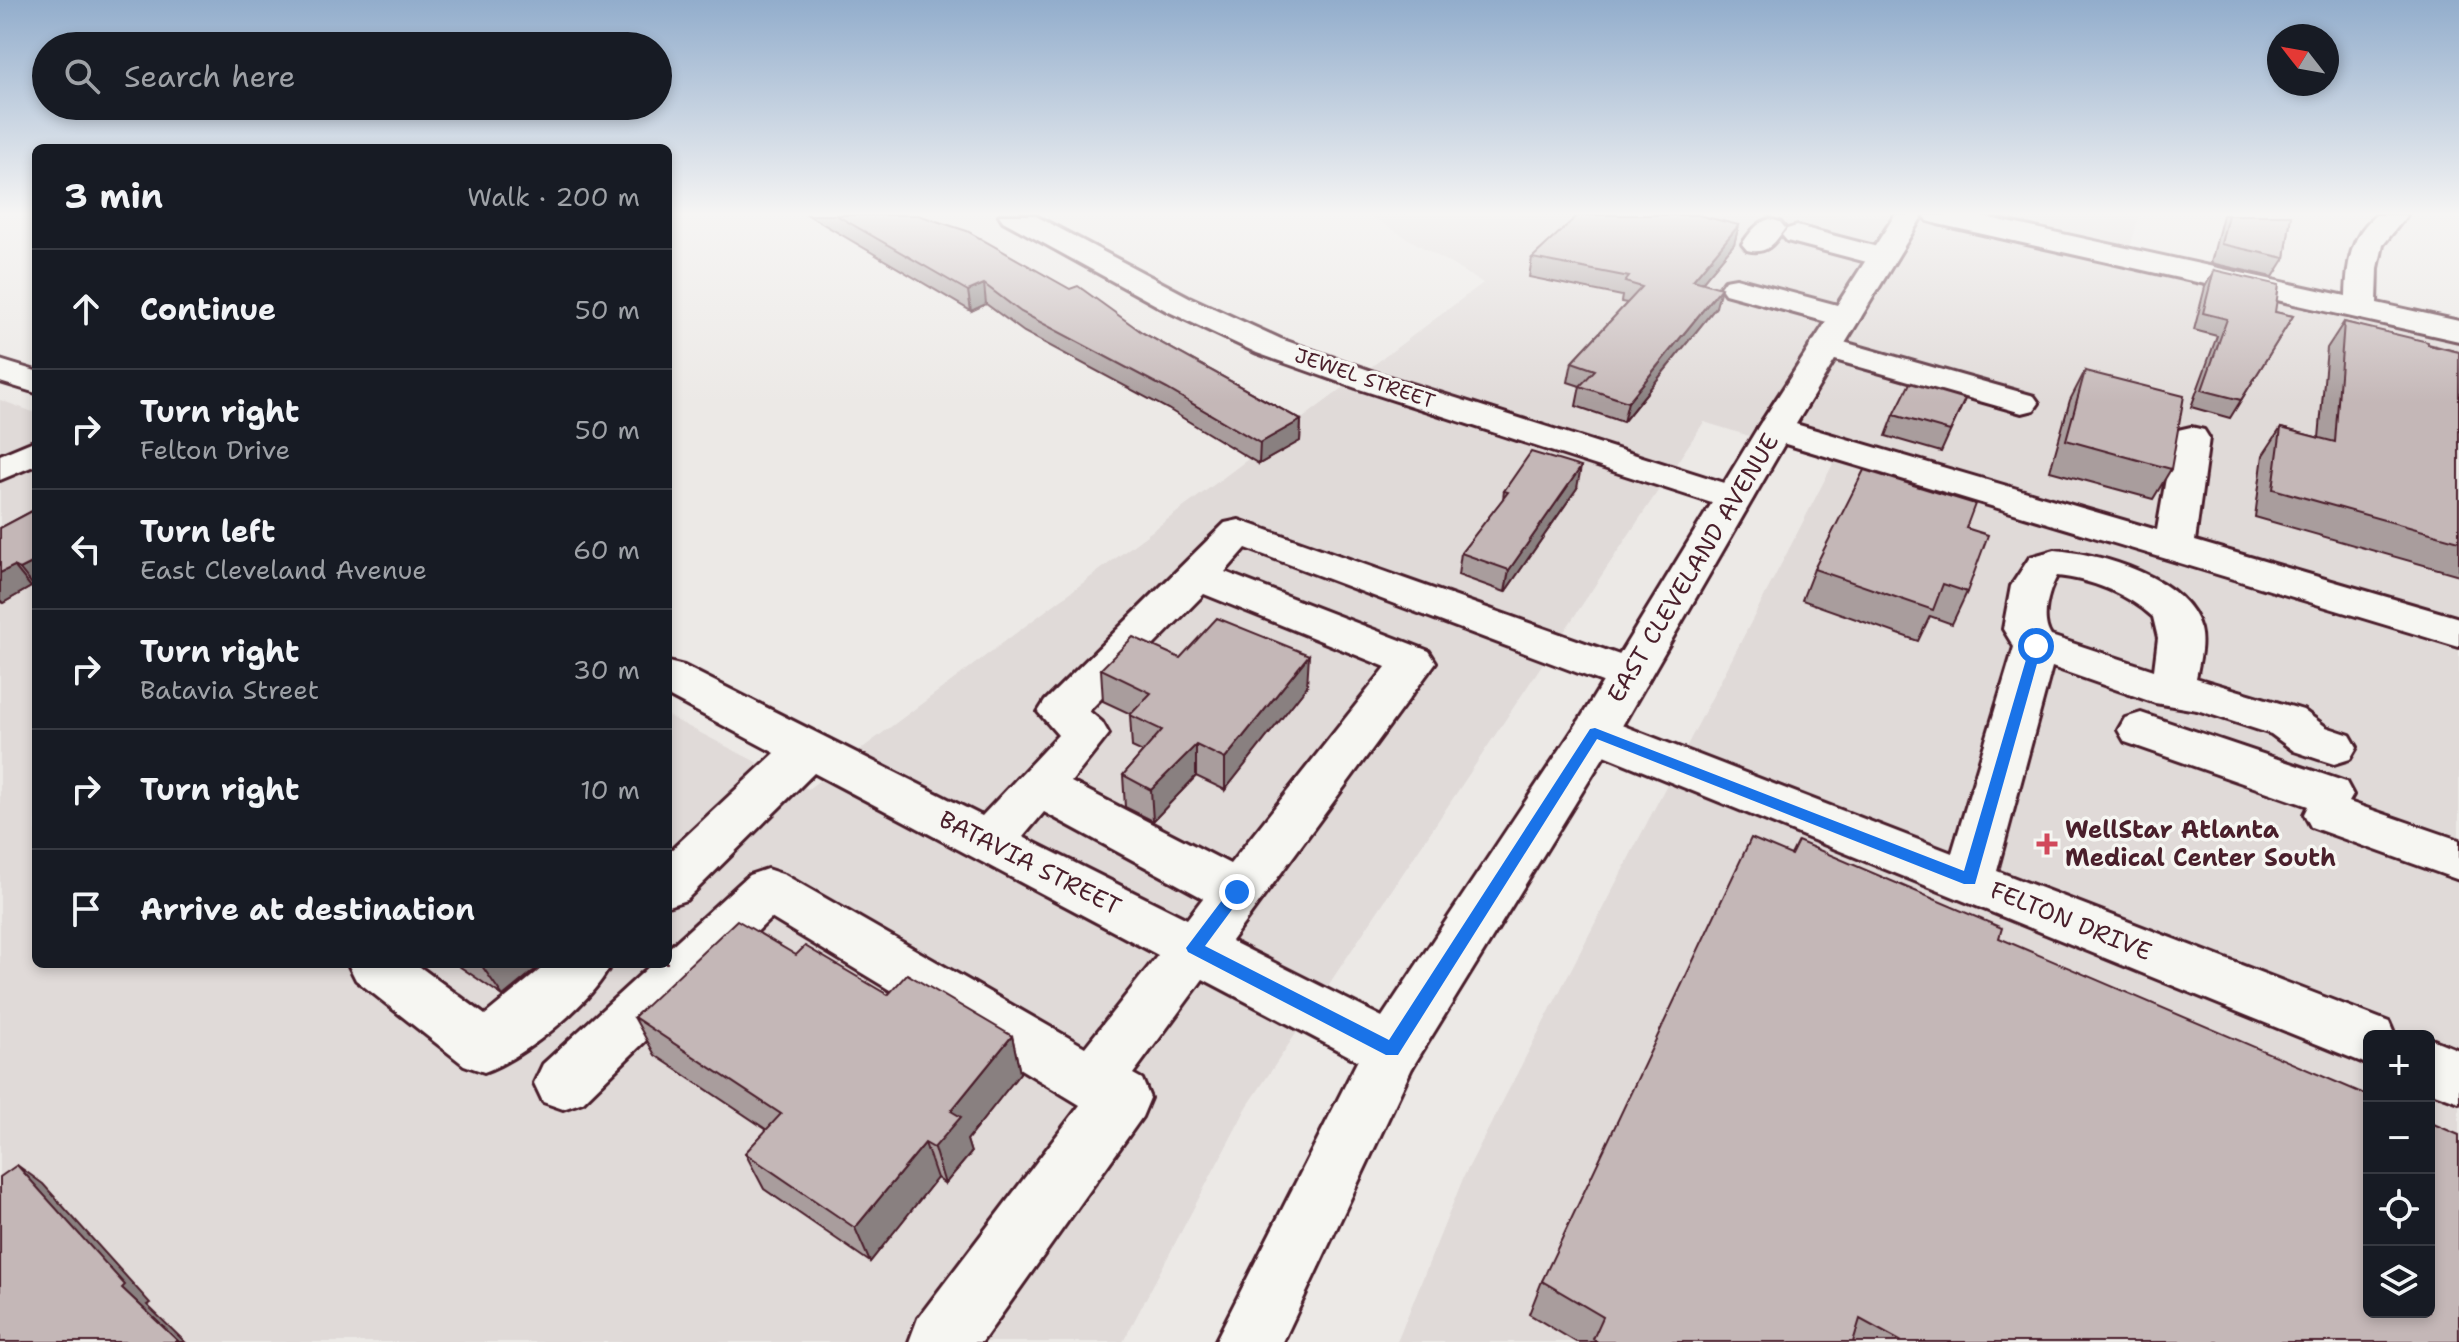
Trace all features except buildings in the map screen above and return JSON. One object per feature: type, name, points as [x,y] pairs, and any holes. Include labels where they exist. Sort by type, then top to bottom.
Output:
[{"type":"street","name":"JEWEL STREET","points":[[1129,278],[1269,346],[1368,381],[1734,498]]},
{"type":"street","name":"EAST CLEVELAND AVENUE","points":[[1248,1342],[1392,1050],[1595,733],[1775,429],[1869,278]]},
{"type":"street","points":[[2223,278],[2459,331]]},
{"type":"street","points":[[2361,308],[2363,278]]},
{"type":"street","points":[[1732,281],[1835,332],[2022,403]]},
{"type":"street","points":[[0,370],[32,382]]},
{"type":"street","points":[[1775,429],[2459,633]]},
{"type":"street","points":[[2174,548],[2191,438]]},
{"type":"street","points":[[989,842],[1086,734],[1061,712],[1239,532],[1629,675]]},
{"type":"street","points":[[2171,692],[2179,630],[2169,608],[2114,578],[2060,563],[2046,565],[2035,576],[2024,629],[2036,646],[2171,692],[2196,711],[2287,741],[2322,743]]},
{"type":"street","points":[[1093,1082],[1414,662],[1198,576]]},
{"type":"street","points":[[1969,880],[2036,646]]},
{"type":"street","name":"BATAVIA STREET","points":[[672,679],[1392,1050]]},
{"type":"street","points":[[2141,730],[2329,804],[2459,860]]},
{"type":"street","name":"FELTON DRIVE","points":[[1595,733],[2363,1038]]},
{"type":"street","points":[[672,881],[809,749]]},
{"type":"street","points":[[1038,787],[1237,892]]},
{"type":"street","points":[[563,1083],[767,890],[1121,1098],[942,1342]]},
{"type":"street","points":[[380,968],[484,1047],[519,1024],[580,968]]},
{"type":"street","points":[[2435,1066],[2459,1076]]},
{"type":"shaded area","points":[[1474,278],[2187,278],[2459,338],[2459,1342],[1397,1342],[1464,1176],[1834,462],[1704,422],[1247,1107],[1123,1342],[0,1342],[0,400],[32,412],[32,968],[672,968],[672,718],[808,789],[1483,283]]},
{"type":"place","name":"WellStar Atlanta Medical Center South","points":[[2047,844]]},
{"type":"route","points":[[1237,892],[1194,948],[1392,1050],[1595,733],[1969,880],[2036,646]]}]
